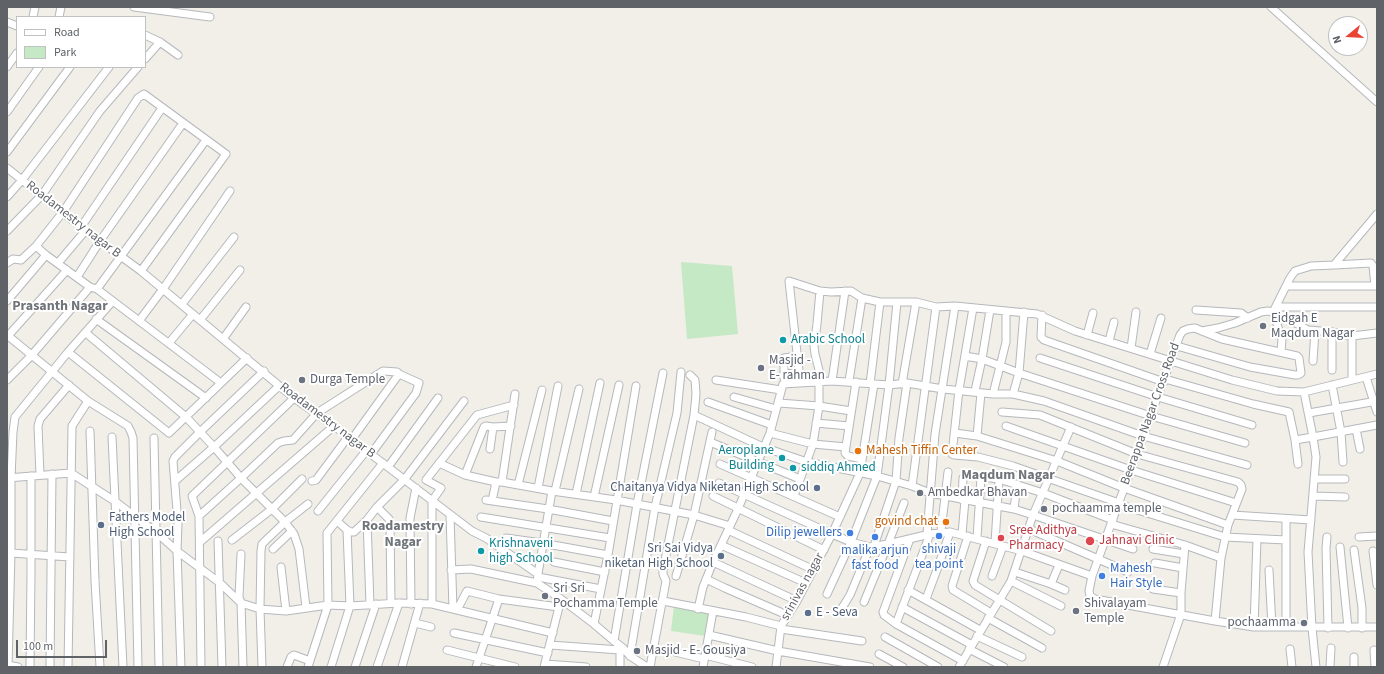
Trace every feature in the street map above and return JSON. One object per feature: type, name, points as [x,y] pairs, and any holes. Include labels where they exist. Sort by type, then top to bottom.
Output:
[{"type":"street","points":[[134,7],[210,17]]},
{"type":"street","points":[[1270,7],[1377,102]]},
{"type":"street","points":[[146,35],[160,42],[178,55]]},
{"type":"street","points":[[146,57],[160,42]]},
{"type":"street","points":[[7,67],[16,54]]},
{"type":"street","points":[[7,112],[38,68]]},
{"type":"street","points":[[7,152],[69,68]]},
{"type":"street","points":[[7,197],[22,180],[108,68]]},
{"type":"street","points":[[7,231],[42,195],[100,111],[137,68]]},
{"type":"street","points":[[7,263],[13,259],[21,260],[36,246],[63,212],[138,98],[144,94],[226,154],[141,271]]},
{"type":"street","points":[[58,264],[83,229],[162,108]]},
{"type":"street","points":[[77,277],[100,240],[183,123]]},
{"type":"street","points":[[97,289],[206,140]]},
{"type":"street","name":"Roadamestry nagar B","points":[[7,168],[83,229],[141,271],[264,371],[294,398],[317,413],[450,515],[472,531],[486,538],[538,578],[630,656],[647,667]]},
{"type":"street","points":[[139,321],[163,290],[230,191]]},
{"type":"street","points":[[1334,265],[1377,214]]},
{"type":"street","points":[[182,304],[234,237]]},
{"type":"street","points":[[36,246],[90,287],[97,289],[112,302],[221,383]]},
{"type":"street","points":[[7,301],[46,255]]},
{"type":"street","points":[[1281,352],[1282,339],[1275,309],[1286,286],[1295,272],[1311,266],[1371,263],[1373,266],[1376,286],[1286,286]]},
{"type":"street","points":[[67,270],[7,336],[88,401],[128,426],[131,432],[133,438],[138,667]]},
{"type":"street","points":[[200,320],[240,270]]},
{"type":"street","points":[[784,374],[799,372],[789,280],[820,291],[845,291],[855,293],[862,298],[880,302],[916,302],[936,307],[955,306],[1042,315],[1075,331],[1087,335],[1277,391],[1304,392],[1377,374]]},
{"type":"street","points":[[7,380],[31,356],[90,287]]},
{"type":"street","points":[[794,496],[813,444],[819,406],[820,370],[814,346],[818,324],[820,291]]},
{"type":"street","points":[[832,381],[845,291]]},
{"type":"street","points":[[862,298],[846,447],[846,454],[862,458]]},
{"type":"street","points":[[18,667],[8,666],[11,553],[9,478],[15,417],[68,352],[112,302]]},
{"type":"street","name":"srinivas nagar","points":[[776,667],[781,627],[814,570],[860,473],[872,384],[880,302]]},
{"type":"street","points":[[827,594],[851,542],[877,476],[889,385],[897,302]]},
{"type":"street","points":[[842,608],[850,595],[872,547],[896,481],[905,384],[916,302]]},
{"type":"street","points":[[896,624],[928,534],[930,493],[936,434],[955,306]]},
{"type":"street","points":[[223,339],[246,307]]},
{"type":"street","points":[[912,486],[936,307]]},
{"type":"street","name":"Beerappa Nagar Cross Road","points":[[1377,307],[1275,309],[1261,312],[1228,325],[1202,330],[1195,328],[1183,331],[1180,335],[1098,558],[1089,591],[1090,596],[1095,599],[1254,627],[1377,627]]},
{"type":"street","points":[[972,308],[959,390],[952,451],[954,455],[978,457],[1013,466],[1119,503],[1225,537],[1286,540]]},
{"type":"street","points":[[1275,309],[1303,328],[1315,331],[1332,332],[1352,336],[1377,333]]},
{"type":"street","points":[[976,436],[978,392],[990,310]]},
{"type":"street","points":[[1196,310],[1241,313],[1248,318]]},
{"type":"street","points":[[993,394],[1006,342],[1006,311]]},
{"type":"street","points":[[1013,394],[1019,372],[1024,312]]},
{"type":"street","points":[[1131,348],[1136,312]]},
{"type":"street","points":[[1087,335],[1093,313]]},
{"type":"street","points":[[169,343],[193,314]]},
{"type":"street","points":[[1042,315],[1041,337],[1044,340],[1164,380],[1289,412],[1291,416],[1298,464]]},
{"type":"street","points":[[1150,354],[1161,318]]},
{"type":"street","points":[[96,319],[206,398]]},
{"type":"street","points":[[1108,341],[1114,322]]},
{"type":"street","points":[[1177,346],[1250,367],[1298,375],[1301,373],[1299,358],[1297,356],[1222,339],[1202,330]]},
{"type":"street","points":[[1313,361],[1315,331]]},
{"type":"street","points":[[1332,332],[1332,370]]},
{"type":"street","points":[[86,333],[186,418],[214,446],[241,478],[285,522],[292,531],[299,549],[306,607]]},
{"type":"street","points":[[1352,336],[1352,380]]},
{"type":"street","points":[[68,352],[169,433],[247,358]]},
{"type":"street","points":[[698,609],[706,579],[738,509],[770,433],[782,387],[784,358],[798,356]]},
{"type":"street","points":[[965,356],[982,359],[1151,416],[1245,443]]},
{"type":"street","points":[[1040,358],[1158,397],[1252,425]]},
{"type":"street","points":[[181,667],[177,551],[178,523],[173,461],[175,457],[200,432],[264,371]]},
{"type":"street","points":[[199,516],[278,443],[293,440],[317,413],[383,371],[397,372],[419,383],[416,393],[369,453],[318,511]]},
{"type":"street","points":[[630,656],[655,507],[677,413],[681,372]]},
{"type":"street","points":[[614,641],[637,504],[663,373]]},
{"type":"street","points":[[312,481],[316,480],[399,374]]},
{"type":"street","points":[[650,667],[666,581],[663,570],[694,415],[696,394],[695,380],[690,375]]},
{"type":"street","points":[[1366,377],[1376,401],[1377,412]]},
{"type":"street","points":[[716,380],[782,387],[832,381],[889,385],[905,384],[925,385],[943,389],[993,394],[1013,394],[1044,401],[1143,436],[1247,465]]},
{"type":"street","points":[[576,494],[600,383]]},
{"type":"street","points":[[40,475],[38,426],[40,419],[69,385]]},
{"type":"street","points":[[594,497],[619,385]]},
{"type":"street","points":[[1332,385],[1341,432],[1343,462]]},
{"type":"street","points":[[175,481],[279,386]]},
{"type":"street","points":[[538,488],[558,386]]},
{"type":"street","points":[[594,624],[614,521],[616,500],[636,386]]},
{"type":"street","points":[[538,578],[548,509],[580,389]]},
{"type":"street","points":[[518,485],[542,390]]},
{"type":"street","points":[[1304,392],[1316,456],[1308,552],[1312,628],[1316,667]]},
{"type":"street","points":[[515,394],[499,482],[489,500],[614,521]]},
{"type":"street","points":[[734,397],[778,406],[819,406],[851,410]]},
{"type":"street","points":[[201,667],[199,516],[192,496],[294,398]]},
{"type":"street","points":[[287,667],[291,657],[294,655],[309,664],[328,605],[327,534],[386,465],[438,398]]},
{"type":"street","points":[[68,667],[72,426],[88,401]]},
{"type":"street","points":[[1309,413],[1376,401]]},
{"type":"street","points":[[337,521],[347,530],[354,532],[367,520],[377,507],[404,480],[464,402]]},
{"type":"street","points":[[708,402],[772,425]]},
{"type":"street","points":[[432,604],[432,501],[441,488],[426,480],[477,415],[514,404]]},
{"type":"street","points":[[1002,412],[1040,415],[1137,454],[1238,482],[1242,489],[1225,537],[1221,558],[1215,621]]},
{"type":"street","points":[[694,415],[764,447],[807,462],[877,476],[930,493],[946,495],[996,507],[1014,509],[1133,549]]},
{"type":"street","points":[[816,423],[848,426]]},
{"type":"street","points":[[1295,440],[1313,438],[1377,425]]},
{"type":"street","points":[[200,542],[334,426]]},
{"type":"street","points":[[465,475],[484,427],[510,426]]},
{"type":"street","points":[[1006,426],[1131,470],[1236,503]]},
{"type":"street","points":[[490,449],[493,427]]},
{"type":"street","points":[[910,539],[883,612],[884,615],[962,665],[970,647],[1011,581],[1033,515],[1071,427]]},
{"type":"street","points":[[1356,429],[1360,449]]},
{"type":"street","points":[[90,431],[95,581],[100,667]]},
{"type":"street","points":[[676,576],[694,515],[712,432]]},
{"type":"street","points":[[770,433],[813,444],[846,447]]},
{"type":"street","points":[[955,433],[976,436],[1057,461],[1124,488],[1228,525]]},
{"type":"street","points":[[112,437],[123,667]]},
{"type":"street","points":[[154,438],[159,667]]},
{"type":"street","points":[[710,442],[800,479]]},
{"type":"street","points":[[439,462],[465,475],[553,491],[616,500],[694,515],[729,528],[814,570]]},
{"type":"street","points":[[720,464],[840,517]]},
{"type":"street","points":[[941,532],[948,472]]},
{"type":"street","points":[[9,478],[71,473],[135,516],[177,551],[220,583],[241,603],[260,609],[286,611],[328,605],[350,606],[390,603],[420,603],[455,609],[554,633]]},
{"type":"street","points":[[50,667],[52,474]]},
{"type":"street","points":[[1042,648],[953,590],[952,586],[965,535],[963,478],[966,474],[999,479],[1017,484],[1043,493],[1112,522],[1186,545],[1221,558]]},
{"type":"street","points":[[30,667],[31,476]]},
{"type":"street","points":[[977,538],[981,477]]},
{"type":"street","points":[[232,540],[272,509],[302,479]]},
{"type":"street","points":[[995,544],[996,507],[999,479]]},
{"type":"street","points":[[1314,479],[1345,479]]},
{"type":"street","points":[[719,483],[851,542],[872,547],[928,534],[950,532],[1022,551],[1092,576]]},
{"type":"street","points":[[1014,509],[1017,484]]},
{"type":"street","points":[[411,604],[410,518],[416,488]]},
{"type":"street","points":[[713,496],[824,550]]},
{"type":"street","points":[[1313,496],[1345,497]]},
{"type":"street","points":[[864,602],[904,503]]},
{"type":"street","points":[[262,667],[260,609],[262,544],[285,522],[308,504]]},
{"type":"street","points":[[377,507],[388,519],[390,524],[390,603]]},
{"type":"street","points":[[450,515],[451,570],[455,609]]},
{"type":"street","points":[[1232,516],[1311,520]]},
{"type":"street","points":[[481,517],[610,538]]},
{"type":"street","points":[[1286,519],[1286,627]]},
{"type":"street","points":[[356,667],[373,604],[367,520]]},
{"type":"street","points":[[1029,529],[1128,572]]},
{"type":"street","points":[[331,667],[350,606],[347,530]]},
{"type":"street","points":[[273,549],[292,531]]},
{"type":"street","points":[[926,599],[950,532]]},
{"type":"street","points":[[1359,536],[1377,536]]},
{"type":"street","points":[[1328,537],[1326,548],[1328,628]]},
{"type":"street","points":[[506,538],[608,555]]},
{"type":"street","points":[[1254,627],[1257,539]]},
{"type":"street","points":[[218,541],[222,667]]},
{"type":"street","points":[[986,541],[976,570],[975,585],[1051,631]]},
{"type":"street","points":[[721,545],[806,583]]},
{"type":"street","points":[[1163,667],[1182,614],[1181,593],[1186,545]]},
{"type":"street","points":[[992,576],[1003,546]]},
{"type":"street","points":[[1340,547],[1348,628]]},
{"type":"street","points":[[1154,549],[1184,554]]},
{"type":"street","points":[[1354,550],[1362,608],[1362,628]]},
{"type":"street","points":[[1373,551],[1377,585]]},
{"type":"street","points":[[11,553],[70,557]]},
{"type":"street","points":[[241,554],[239,597],[241,603],[243,667]]},
{"type":"street","points":[[554,562],[605,572]]},
{"type":"street","points":[[713,562],[796,601]]},
{"type":"street","points":[[1155,563],[1183,568]]},
{"type":"street","points":[[1051,584],[1059,565]]},
{"type":"street","points":[[282,567],[286,611]]},
{"type":"street","points":[[451,570],[470,570],[538,578],[602,589]]},
{"type":"street","points":[[1269,570],[1272,627]]},
{"type":"street","points":[[1015,572],[1065,590]]},
{"type":"street","points":[[706,579],[788,615]]},
{"type":"street","points":[[1011,581],[1061,606]]},
{"type":"street","points":[[1153,589],[1181,593]]},
{"type":"street","points":[[908,590],[926,599],[979,633],[1022,657]]},
{"type":"street","points":[[455,609],[467,591],[499,599],[559,607]]},
{"type":"street","points":[[476,667],[499,599]]},
{"type":"street","points":[[561,599],[554,633],[544,666],[586,667]]},
{"type":"street","points":[[663,601],[781,627],[862,641]]},
{"type":"street","points":[[377,667],[399,603]]},
{"type":"street","points":[[402,667],[420,603]]},
{"type":"street","points":[[902,607],[1004,667]]},
{"type":"street","points":[[703,667],[713,611]]},
{"type":"street","points":[[415,623],[431,627]]},
{"type":"street","points":[[454,633],[548,653]]},
{"type":"street","points":[[709,635],[778,650],[870,667]]},
{"type":"street","points":[[885,637],[938,667]]},
{"type":"street","points":[[550,645],[622,649],[620,667]]},
{"type":"street","points":[[1330,667],[1331,648]]},
{"type":"street","points":[[1290,649],[1292,667]]},
{"type":"street","points":[[447,650],[514,667]]},
{"type":"street","points":[[670,650],[752,667]]},
{"type":"street","points":[[1374,650],[1375,667]]},
{"type":"street","points":[[880,654],[903,667]]},
{"type":"street","points":[[1354,657],[1354,667]]},
{"type":"green space","points":[[681,262],[732,266],[738,334],[687,339]]},
{"type":"green space","points":[[674,606],[711,613],[706,636],[671,631]]},
{"type":"place","name":"Eidgah E Maqdum Nagar","points":[[1263,326]]},
{"type":"place","name":"Arabic School","points":[[783,340]]},
{"type":"place","name":"Masjid - E- rahman","points":[[761,368]]},
{"type":"place","name":"Durga Temple","points":[[302,380]]},
{"type":"place","name":"Mahesh Tiffin Center","points":[[858,451]]},
{"type":"place","name":"Aeroplane Building","points":[[782,458]]},
{"type":"place","name":"siddiq Ahmed","points":[[793,468]]},
{"type":"place","name":"Chaitanya Vidya Niketan High School","points":[[817,488]]},
{"type":"place","name":"Ambedkar Bhavan","points":[[920,493]]},
{"type":"place","name":"pochaamma temple","points":[[1044,509]]},
{"type":"place","name":"govind chat","points":[[946,522]]},
{"type":"place","name":"Fathers Model High School","points":[[101,525]]},
{"type":"place","name":"Dilip jewellers","points":[[850,533]]},
{"type":"place","name":"shivaji tea point","points":[[939,536]]},
{"type":"place","name":"malika arjun fast food","points":[[875,537]]},
{"type":"place","name":"Sree Adithya Pharmacy","points":[[1001,538]]},
{"type":"place","name":"Jahnavi Clinic","points":[[1090,541]]},
{"type":"place","name":"Krishnaveni high School","points":[[481,551]]},
{"type":"place","name":"Sri Sai Vidya niketan High School","points":[[721,556]]},
{"type":"place","name":"Mahesh Hair Style","points":[[1102,576]]},
{"type":"place","name":"Sri Sri Pochamma Temple","points":[[545,596]]},
{"type":"place","name":"Shivalayam Temple","points":[[1076,611]]},
{"type":"place","name":"E - Seva","points":[[808,613]]},
{"type":"place","name":"pochaamma","points":[[1304,623]]},
{"type":"place","name":"Masjid - E- Gousiya","points":[[637,651]]},
{"type":"district","name":"Prasanth Nagar","points":[[60,307]]},
{"type":"district","name":"Maqdum Nagar","points":[[1008,476]]},
{"type":"district","name":"Roadamestry Nagar","points":[[403,536]]}]
